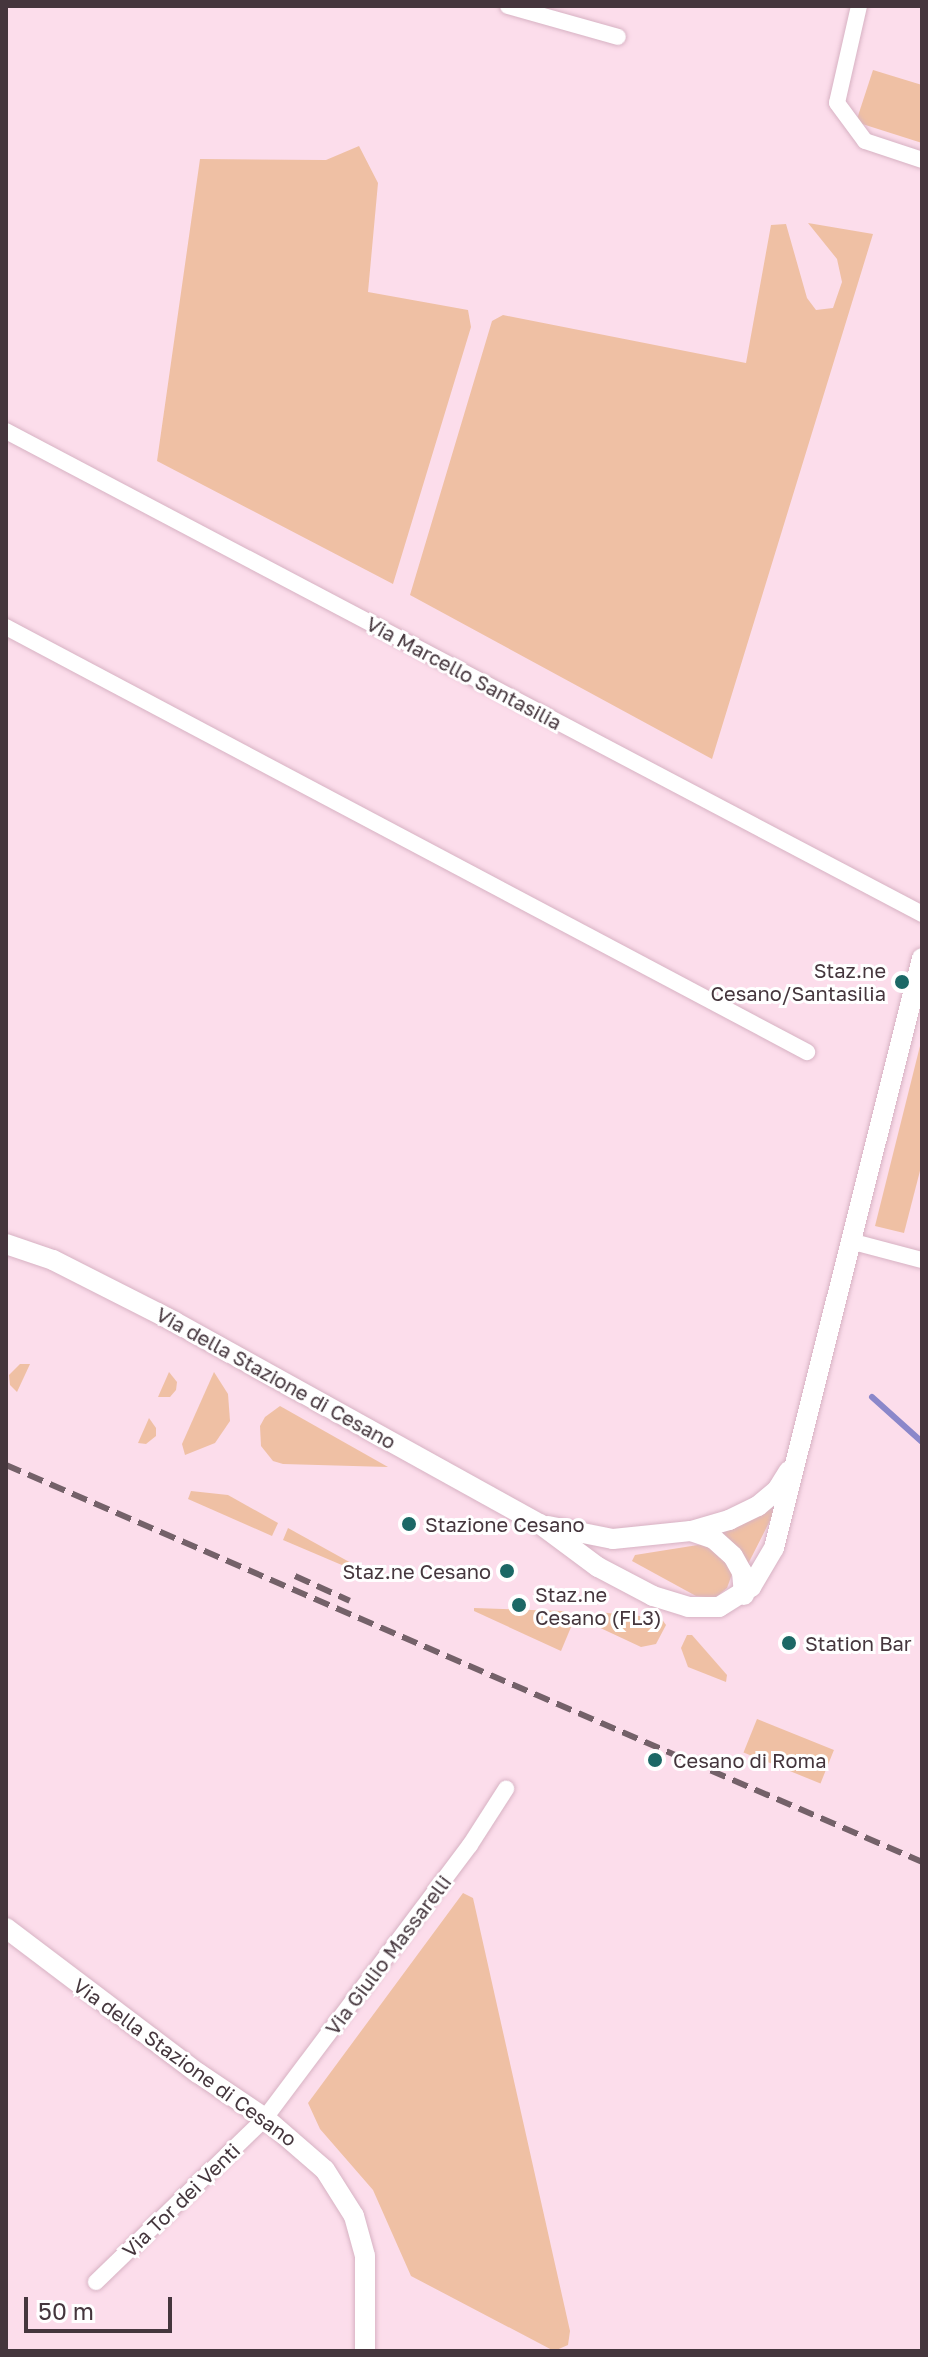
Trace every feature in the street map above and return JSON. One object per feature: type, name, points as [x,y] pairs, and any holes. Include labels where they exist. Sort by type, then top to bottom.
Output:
[{"type":"street","points":[[508,6],[618,37]]},
{"type":"street","points":[[859,6],[837,103],[865,141],[922,160]]},
{"type":"street","name":"Via Marcello Santasilia","points":[[6,431],[922,914]]},
{"type":"street","points":[[6,627],[807,1052]]},
{"type":"street","name":"Via della Stazione di Cesano","points":[[6,1244],[53,1260],[105,1284],[540,1524],[598,1567],[668,1603],[704,1609],[719,1607],[744,1595],[771,1556],[787,1504],[922,958]]},
{"type":"street","points":[[850,1241],[922,1260]]},
{"type":"street","name":"Via della Stazione di Cesano","points":[[540,1524],[613,1539],[691,1531],[729,1520],[758,1506],[777,1490],[796,1458]]},
{"type":"street","points":[[691,1531],[714,1539],[733,1556],[742,1572],[744,1595]]},
{"type":"street","name":"Via Giulio Massarelli","points":[[265,2118],[470,1845],[506,1789]]},
{"type":"street","name":"Via della Stazione di Cesano","points":[[6,1928],[198,2073],[265,2118],[325,2170],[354,2216],[367,2281],[365,2351]]},
{"type":"street","name":"Via Tor dei Venti","points":[[96,2282],[265,2118]]},
{"type":"shaded area","points":[[873,70],[922,85],[922,143],[856,122]]},
{"type":"shaded area","points":[[359,146],[378,183],[368,292],[468,310],[471,327],[393,584],[157,461],[200,159],[326,160]]},
{"type":"shaded area","points":[[808,223],[873,234],[712,759],[410,595],[492,321],[503,315],[746,363],[771,225],[786,224],[807,298],[816,310],[833,308],[842,282],[837,259]]},
{"type":"shaded area","points":[[922,1038],[922,1163],[904,1233],[875,1226]]},
{"type":"shaded area","points":[[20,1364],[30,1364],[17,1392],[10,1385],[9,1375]]},
{"type":"shaded area","points":[[169,1372],[177,1382],[176,1390],[170,1397],[158,1397]]},
{"type":"shaded area","points":[[214,1372],[228,1394],[230,1421],[215,1443],[185,1455],[182,1444]]},
{"type":"shaded area","points":[[280,1406],[388,1467],[283,1464],[273,1461],[261,1446],[260,1426],[265,1417]]},
{"type":"shaded area","points":[[149,1418],[156,1428],[156,1436],[146,1444],[138,1443]]},
{"type":"shaded area","points":[[191,1491],[228,1495],[278,1523],[272,1536],[188,1499]]},
{"type":"shaded area","points":[[782,1497],[748,1564],[738,1547],[719,1532]]},
{"type":"shaded area","points":[[288,1528],[371,1574],[370,1577],[283,1540]]},
{"type":"shaded area","points":[[704,1544],[718,1549],[732,1574],[727,1588],[715,1598],[696,1596],[632,1561],[635,1555]]},
{"type":"shaded area","points":[[474,1608],[564,1611],[574,1620],[561,1651],[474,1611]]},
{"type":"shaded area","points":[[597,1612],[661,1618],[666,1625],[656,1644],[641,1647],[594,1625],[592,1617]]},
{"type":"shaded area","points":[[687,1635],[692,1635],[727,1675],[726,1682],[688,1667],[681,1648]]},
{"type":"shaded area","points":[[757,1719],[834,1750],[820,1783],[744,1752]]},
{"type":"shaded area","points":[[463,1893],[473,1898],[570,2331],[568,2345],[554,2351],[411,2276],[373,2190],[320,2129],[308,2103]]},
{"type":"waterway","points":[[872,1397],[922,1442]]},
{"type":"railway","points":[[6,1465],[922,1862]]},
{"type":"railway","points":[[295,1576],[350,1601]]},
{"type":"place","name":"Staz.ne Cesano/Santasilia","points":[[902,982]]},
{"type":"place","name":"Stazione Cesano","points":[[409,1524]]},
{"type":"place","name":"Staz.ne Cesano","points":[[507,1571]]},
{"type":"place","name":"Staz.ne Cesano (FL3)","points":[[519,1605]]},
{"type":"place","name":"Station Bar","points":[[789,1643]]},
{"type":"place","name":"Cesano di Roma","points":[[655,1760]]}]
